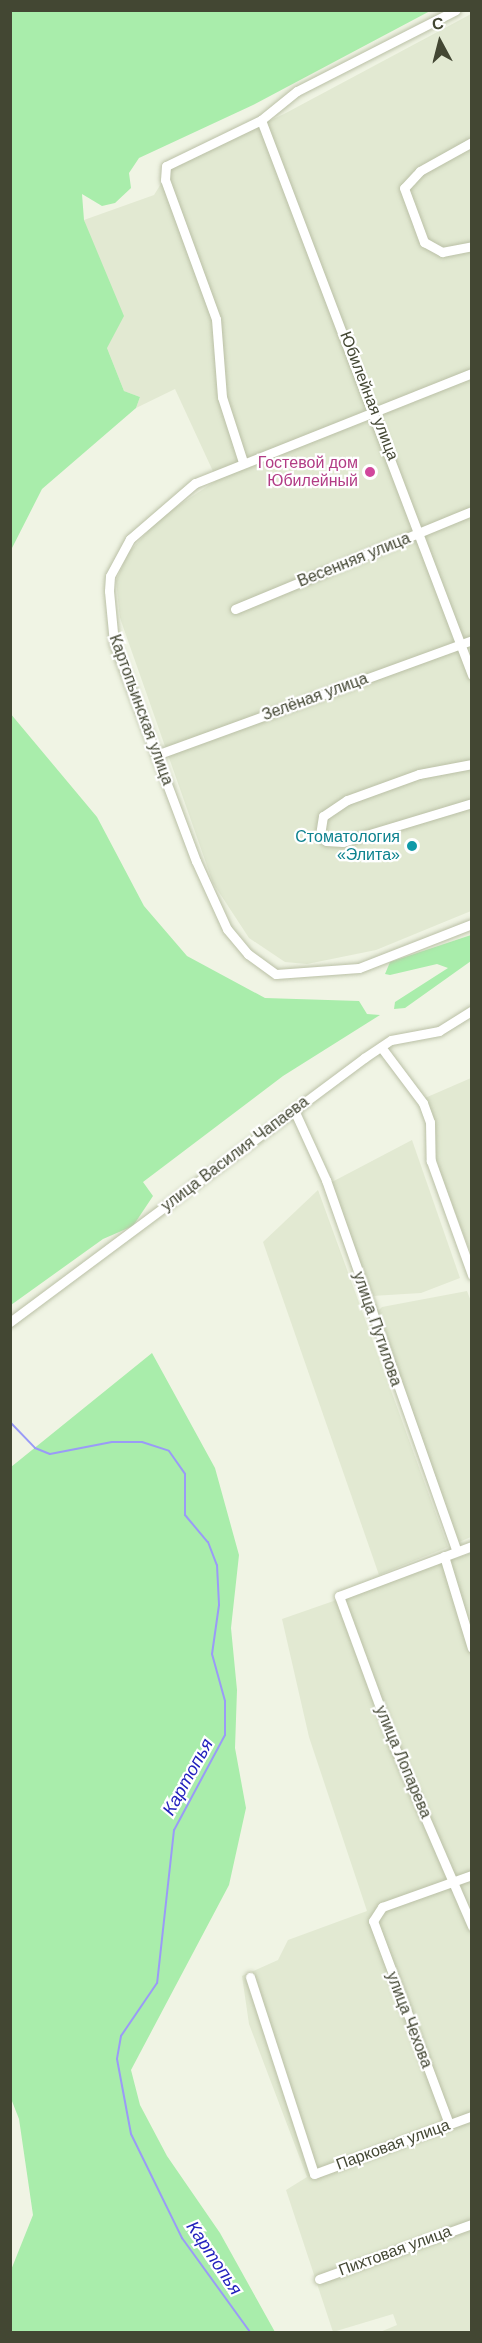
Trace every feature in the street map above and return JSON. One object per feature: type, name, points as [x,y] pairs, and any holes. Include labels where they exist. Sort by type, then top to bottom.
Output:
[{"type":"street","points":[[243,462],[222,397],[216,319],[164,173],[173,160],[261,120],[297,91],[456,10]]},
{"type":"street","name":"Юбилейная улица","points":[[261,120],[376,410],[471,675]]},
{"type":"street","points":[[471,142],[420,171],[404,188],[423,242],[442,252],[471,246]]},
{"type":"street","name":"Картопьинская улица","points":[[471,373],[231,467],[160,508],[130,539],[110,576],[114,643],[159,754],[196,861],[227,929],[264,968],[292,975],[359,968],[471,924]]},
{"type":"street","name":"Весенняя улица","points":[[235,609],[471,511]]},
{"type":"street","name":"Зелёная улица","points":[[159,754],[471,640]]},
{"type":"street","points":[[471,764],[419,774],[347,800],[323,816],[320,834],[326,841],[343,842],[471,803]]},
{"type":"street","name":"улица Василия Чапаева","points":[[10,1322],[381,1047],[439,1031],[471,1010]]},
{"type":"street","points":[[381,1047],[423,1103],[430,1122],[431,1161],[471,1275]]},
{"type":"street","name":"улица Путилова","points":[[294,1110],[326,1180],[457,1551]]},
{"type":"street","points":[[471,1545],[444,1556],[471,1648]]},
{"type":"street","name":"улица Лопарева","points":[[444,1556],[339,1596],[395,1748],[455,1881],[471,1926]]},
{"type":"street","points":[[455,1881],[471,1875]]},
{"type":"street","name":"улица Чехова","points":[[449,2124],[374,1916],[382,1907],[455,1881]]},
{"type":"street","name":"Парковая улица","points":[[250,1977],[314,2174],[471,2116]]},
{"type":"street","name":"Пихтовая улица","points":[[319,2279],[471,2224]]},
{"type":"shaded area","points":[[471,14],[471,911],[376,950],[307,964],[285,962],[249,938],[213,883],[120,618],[116,581],[128,553],[161,517],[217,480],[175,389],[136,408],[140,397],[124,391],[107,348],[84,220],[154,195],[172,166],[284,114]]},
{"type":"shaded area","points":[[471,1078],[471,1254],[438,1168],[425,1098]]},
{"type":"shaded area","points":[[412,1140],[460,1278],[421,1293],[372,1296],[332,1182]]},
{"type":"shaded area","points":[[318,1190],[448,1547],[379,1575],[263,1242]]},
{"type":"shaded area","points":[[467,1291],[472,1304],[471,1537],[459,1542],[375,1314],[382,1307]]},
{"type":"shaded area","points":[[471,1553],[471,2332],[380,2332],[397,2325],[393,2314],[333,2332],[286,2190],[307,2177],[249,2024],[242,1976],[278,1960],[288,1940],[367,1911],[309,1737],[282,1619]]},
{"type":"green space","points":[[11,10],[430,11],[253,105],[139,158],[129,173],[131,188],[115,203],[102,206],[82,194],[84,220],[124,316],[107,348],[124,391],[140,397],[136,408],[42,489],[11,550]]},
{"type":"green space","points":[[10,713],[97,817],[144,906],[187,956],[265,998],[359,1001],[367,1014],[380,1015],[283,1076],[143,1182],[153,1196],[133,1226],[103,1239],[11,1305]]},
{"type":"green space","points":[[471,935],[471,961],[405,1008],[394,1009],[395,1002],[448,968],[437,964],[390,975],[385,974],[390,962]]},
{"type":"green space","points":[[152,1353],[215,1468],[239,1555],[231,1628],[237,1690],[235,1748],[246,1808],[229,1885],[131,2070],[140,2105],[167,2156],[220,2233],[275,2332],[11,2332],[11,2270],[33,2215],[19,2119],[10,2096],[11,1467]]},
{"type":"waterway","name":"Картопья","points":[[10,1422],[35,1448],[50,1454],[112,1442],[142,1442],[169,1451],[185,1474],[185,1515],[208,1542],[217,1565],[219,1605],[212,1654],[225,1701],[225,1735],[174,1830],[157,1983],[121,2036],[117,2059],[131,2134],[182,2238],[250,2332]]},
{"type":"place","name":"Гостевой дом Юбилейный","points":[[370,472]]},
{"type":"place","name":"Стоматология «Элита»","points":[[412,846]]}]
